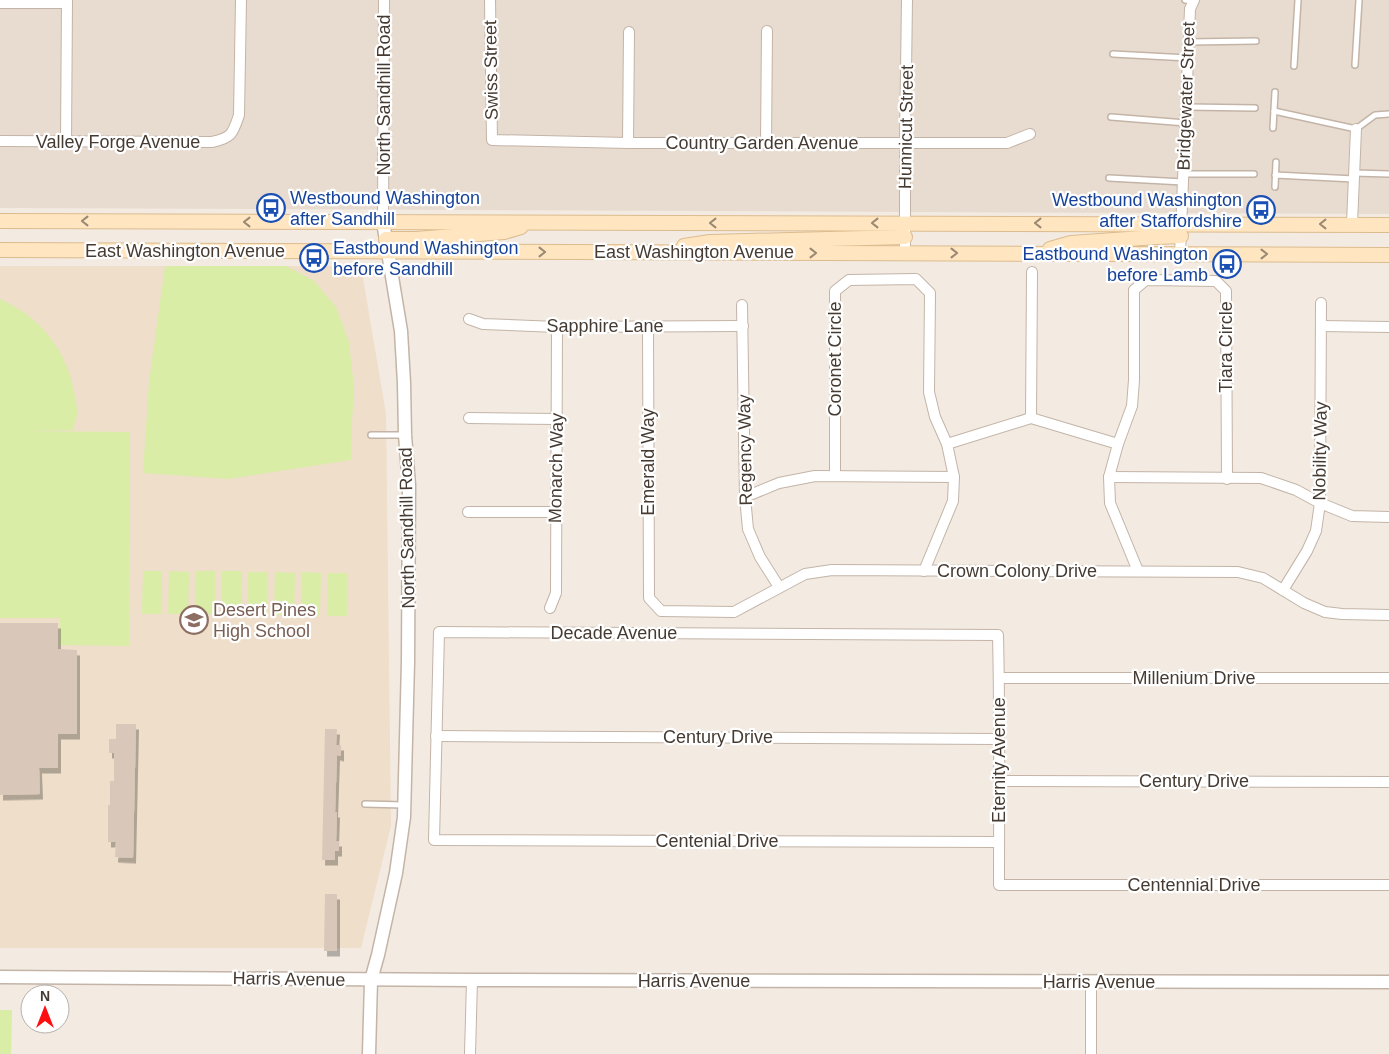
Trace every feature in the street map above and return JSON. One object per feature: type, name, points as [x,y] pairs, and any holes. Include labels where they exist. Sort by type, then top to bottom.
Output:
[{"type":"main road","name":"East Washington Avenue","points":[[0,221],[536,222],[905,230],[1181,230],[1352,224],[1389,225]]},
{"type":"main road","points":[[0,230],[37,221]]},
{"type":"main road","points":[[387,245],[416,239],[504,232],[536,222]]},
{"type":"main road","points":[[642,252],[710,242],[905,230]]},
{"type":"main road","points":[[1032,254],[1071,243],[1157,237],[1181,230]]},
{"type":"main road","name":"East Washington Avenue","points":[[0,250],[387,245],[642,252],[1389,255]]},
{"type":"main road","points":[[1364,255],[1389,249]]},
{"type":"street","name":"Valley Forge Avenue","points":[[0,141],[212,142],[224,140],[233,132],[239,115],[240,0]]},
{"type":"street","name":"North Sandhill Road","points":[[370,1054],[371,980],[396,873],[405,805],[409,485],[401,331],[383,222],[384,0]]},
{"type":"street","name":"Swiss Street","points":[[490,0],[492,140]]},
{"type":"street","name":"Hunnicut Street","points":[[905,253],[907,0]]},
{"type":"street","name":"Bridgewater Street","points":[[1180,254],[1191,0]]},
{"type":"street","points":[[0,3],[67,2],[66,142]]},
{"type":"street","points":[[766,144],[767,31]]},
{"type":"street","points":[[628,143],[629,32]]},
{"type":"street","points":[[1352,224],[1356,129]]},
{"type":"street","name":"Country Garden Avenue","points":[[492,140],[766,144],[1007,143],[1030,134]]},
{"type":"street","points":[[1031,418],[1032,272]]},
{"type":"street","name":"Coronet Circle","points":[[834,476],[835,291],[849,280],[916,279],[930,294],[929,392],[935,417],[947,444]]},
{"type":"street","name":"Tiara Circle","points":[[1138,571],[1110,503],[1109,477],[1118,444],[1132,406],[1134,380],[1134,290],[1146,280],[1216,281],[1226,291],[1227,479]]},
{"type":"street","name":"Nobility Way","points":[[1283,590],[1307,551],[1316,532],[1320,503],[1321,303]]},
{"type":"street","name":"Regency Way","points":[[742,305],[745,497],[748,529],[760,557],[779,587]]},
{"type":"street","name":"Sapphire Lane","points":[[469,318],[483,324],[557,327],[743,326]]},
{"type":"street","points":[[1321,326],[1389,327]]},
{"type":"street","name":"Monarch Way","points":[[550,608],[556,593],[557,327]]},
{"type":"street","name":"Emerald Way","points":[[648,327],[649,598]]},
{"type":"street","points":[[469,418],[557,419]]},
{"type":"street","points":[[924,570],[953,501],[954,477],[947,444],[1031,418],[1118,444]]},
{"type":"street","points":[[745,497],[779,483],[815,476],[954,477]]},
{"type":"street","points":[[1109,477],[1261,478],[1296,490],[1320,503],[1352,516],[1389,517]]},
{"type":"street","points":[[468,512],[556,512]]},
{"type":"street","name":"Crown Colony Drive","points":[[649,598],[661,611],[734,612],[805,574],[832,570],[1238,572],[1263,578],[1304,603],[1325,612],[1389,615]]},
{"type":"street","name":"Decade Avenue","points":[[434,840],[439,632],[998,635]]},
{"type":"street","name":"Eternity Avenue","points":[[998,635],[999,885]]},
{"type":"street","name":"Millenium Drive","points":[[999,678],[1389,678]]},
{"type":"street","name":"Century Drive","points":[[436,736],[999,739]]},
{"type":"street","name":"Century Drive","points":[[999,781],[1389,782]]},
{"type":"street","name":"Centenial Drive","points":[[434,840],[999,842]]},
{"type":"street","name":"Centennial Drive","points":[[999,885],[1389,885]]},
{"type":"street","name":"Harris Avenue","points":[[0,977],[371,980],[1389,982]]},
{"type":"street","points":[[470,1054],[472,980]]},
{"type":"street","points":[[1091,982],[1091,1054]]},
{"type":"lane","points":[[1294,66],[1298,0]]},
{"type":"lane","points":[[1355,65],[1359,0]]},
{"type":"lane","points":[[1189,42],[1256,41]]},
{"type":"lane","points":[[1113,54],[1188,58]]},
{"type":"lane","points":[[1273,128],[1275,92]]},
{"type":"lane","points":[[1187,107],[1255,108]]},
{"type":"lane","points":[[1274,111],[1356,129],[1375,115],[1389,114]]},
{"type":"lane","points":[[1111,117],[1186,123]]},
{"type":"lane","points":[[1275,188],[1276,162]]},
{"type":"lane","points":[[1109,178],[1184,178],[1254,174]]},
{"type":"lane","points":[[1275,175],[1354,176],[1389,174]]},
{"type":"lane","points":[[370,435],[405,435]]},
{"type":"lane","points":[[365,804],[405,805]]},
{"type":"shaded area","points":[[0,0],[1389,0],[1389,214],[0,208]]},
{"type":"shaded area","name":"Desert Pines High School","points":[[0,266],[361,266],[386,414],[391,826],[361,948],[0,948]]},
{"type":"green space","points":[[165,266],[286,266],[314,281],[336,307],[349,342],[354,388],[351,460],[229,479],[143,473],[149,382]]},
{"type":"green space","points":[[0,299],[27,315],[49,336],[65,362],[76,401],[77,415],[73,430],[23,431],[130,432],[129,646],[60,645],[60,618],[0,618]]},
{"type":"green space","points":[[143,571],[162,571],[162,614],[142,614]]},
{"type":"green space","points":[[169,571],[189,572],[188,614],[168,614]]},
{"type":"green space","points":[[196,571],[215,571],[215,614],[195,614]]},
{"type":"green space","points":[[222,571],[242,571],[241,614],[222,614]]},
{"type":"green space","points":[[248,572],[268,572],[267,615],[248,614]]},
{"type":"green space","points":[[275,572],[295,573],[294,615],[274,615]]},
{"type":"green space","points":[[301,572],[321,573],[320,615],[301,615]]},
{"type":"green space","points":[[328,573],[348,573],[347,616],[327,616]]},
{"type":"green space","points":[[0,1010],[12,1010],[11,1054],[0,1054]]},
{"type":"building","points":[[0,623],[58,623],[58,649],[77,650],[77,734],[58,734],[58,768],[39,768],[40,794],[0,795]]},
{"type":"building","points":[[116,724],[136,724],[133,858],[115,857],[116,842],[108,842],[110,781],[114,781],[114,753],[109,753],[109,739],[116,739]]},
{"type":"building","points":[[325,729],[337,729],[336,745],[341,745],[341,756],[337,755],[335,812],[337,812],[336,841],[339,841],[339,851],[335,851],[335,860],[322,860]]},
{"type":"building","points":[[325,894],[337,894],[337,951],[324,951]]},
{"type":"place","name":"Westbound Washington after Sandhill","points":[[271,208]]},
{"type":"place","name":"Westbound Washington after Staffordshire","points":[[1261,210]]},
{"type":"place","name":"Eastbound Washington before Sandhill","points":[[314,258]]},
{"type":"place","name":"Eastbound Washington before Lamb","points":[[1227,264]]},
{"type":"place","name":"Desert Pines High School","points":[[194,620]]}]
